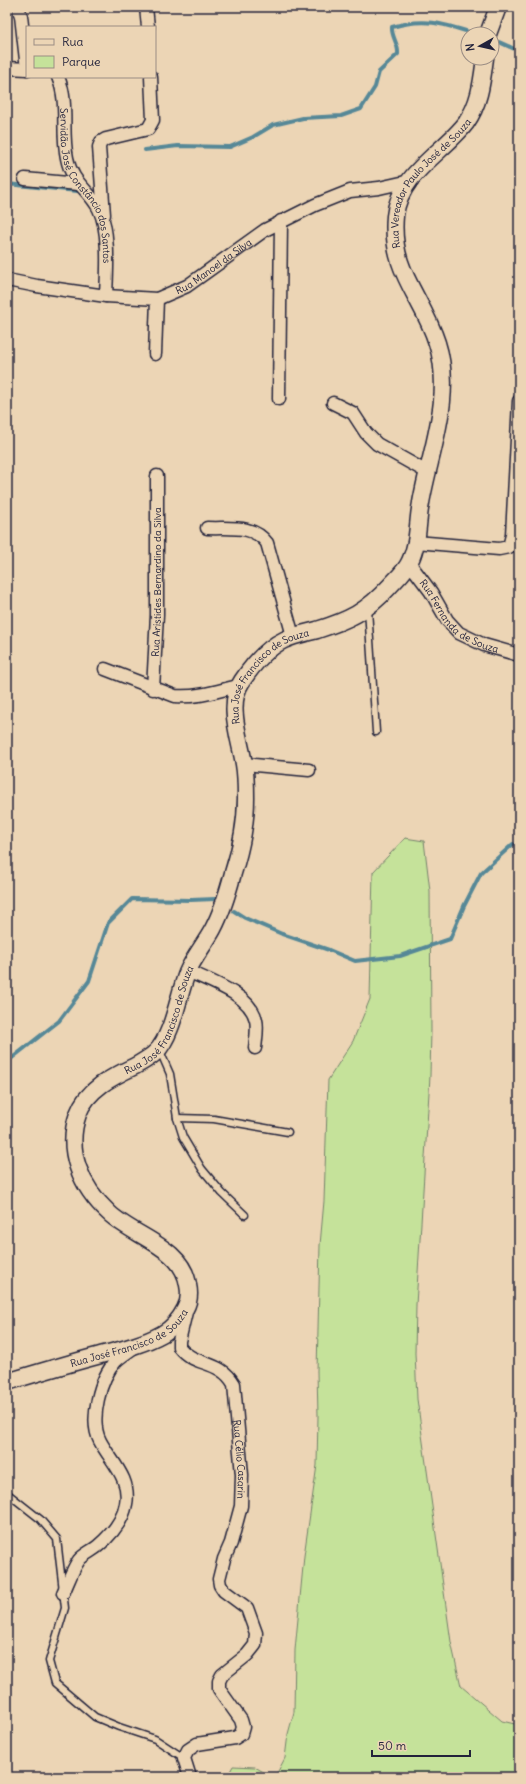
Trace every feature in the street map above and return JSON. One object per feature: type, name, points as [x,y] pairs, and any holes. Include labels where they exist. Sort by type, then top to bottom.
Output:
[{"type":"street","points":[[18,7],[21,16],[26,60]]},
{"type":"street","points":[[146,7],[148,26]]},
{"type":"street","points":[[491,26],[498,7]]},
{"type":"street","name":"Rua Vereador Paulo José de Souza","points":[[410,564],[416,542],[419,510],[435,443],[440,415],[443,380],[438,345],[402,271],[397,256],[394,237],[397,204],[410,181],[425,163],[465,124],[478,100],[484,66]]},
{"type":"street","points":[[7,68],[26,69]]},
{"type":"street","name":"Servidão José Constâncio dos Santos","points":[[58,78],[64,96],[67,158],[70,169],[78,184],[98,207],[104,222],[106,296]]},
{"type":"street","points":[[104,222],[99,147],[101,142],[106,139],[148,130],[153,120],[151,78]]},
{"type":"street","points":[[25,180],[78,184]]},
{"type":"street","name":"Rua Manoel da Silva","points":[[7,280],[106,296],[157,299],[187,286],[265,230],[315,205],[350,191],[379,188],[410,181]]},
{"type":"street","points":[[279,399],[281,221]]},
{"type":"street","points":[[155,354],[157,299]]},
{"type":"street","points":[[416,542],[499,549],[509,547],[512,535],[519,402]]},
{"type":"street","points":[[333,403],[353,413],[366,433],[377,444],[427,472]]},
{"type":"street","name":"Rua Aristides Bernardino da Silva","points":[[154,689],[157,615],[157,476]]},
{"type":"street","points":[[207,528],[252,530],[261,536],[267,543],[293,636]]},
{"type":"street","name":"Rua José Francisco de Souza","points":[[7,1382],[137,1345],[161,1335],[173,1326],[187,1307],[190,1292],[187,1274],[178,1260],[126,1227],[108,1213],[92,1194],[80,1175],[74,1160],[72,1143],[76,1118],[81,1106],[97,1087],[112,1077],[142,1062],[159,1050],[166,1038],[188,971],[221,912],[234,870],[246,819],[244,764],[236,727],[235,707],[238,686],[264,654],[283,640],[339,623],[368,608],[410,564]]},
{"type":"street","name":"Rua Fernanda de Souza","points":[[410,564],[432,592],[447,620],[459,633],[484,645],[519,655]]},
{"type":"street","points":[[105,669],[175,696],[187,697],[203,695],[238,686]]},
{"type":"street","points":[[244,764],[309,770]]},
{"type":"street","points":[[188,971],[224,988],[246,1002],[252,1009],[256,1021],[255,1048]]},
{"type":"street","name":"Rua Célio Casarin","points":[[184,1758],[188,1750],[197,1744],[235,1738],[241,1734],[243,1727],[241,1720],[219,1689],[219,1681],[222,1675],[247,1655],[256,1645],[256,1633],[247,1608],[224,1590],[219,1579],[241,1506],[242,1475],[234,1384],[229,1374],[222,1369],[187,1356],[179,1347],[179,1340],[187,1307]]},
{"type":"street","points":[[63,1593],[78,1561],[112,1533],[123,1515],[127,1503],[125,1480],[99,1439],[96,1428],[95,1413],[102,1385],[109,1371],[116,1362],[137,1345]]},
{"type":"street","points":[[184,1758],[190,1777]]},
{"type":"lane","points":[[368,608],[376,732]]},
{"type":"lane","points":[[159,1050],[170,1074],[177,1118],[183,1137],[202,1169],[222,1193],[244,1215]]},
{"type":"lane","points":[[177,1118],[214,1119],[288,1132]]},
{"type":"lane","points":[[7,1494],[40,1519],[57,1538],[65,1608],[49,1662],[55,1683],[95,1717],[155,1739],[184,1758]]},
{"type":"green space","points":[[405,838],[424,841],[430,891],[430,1076],[416,1305],[415,1353],[417,1399],[451,1642],[461,1686],[502,1721],[519,1725],[519,1777],[275,1777],[285,1758],[288,1734],[294,1712],[295,1650],[304,1556],[317,1465],[317,1371],[320,1245],[324,1201],[328,1080],[353,1041],[370,999],[373,872]]},
{"type":"green space","points":[[233,1766],[255,1767],[272,1777],[227,1777]]},
{"type":"waterway","points":[[145,150],[178,146],[230,147],[253,137],[273,125],[303,118],[341,116],[361,109],[375,87],[379,72],[398,54],[392,27],[415,22],[425,22],[460,29]]},
{"type":"waterway","points":[[500,42],[519,51]]},
{"type":"waterway","points":[[7,184],[77,191]]},
{"type":"waterway","points":[[234,911],[245,918],[282,934],[329,950],[355,961],[400,956],[450,939],[464,906],[481,873],[513,844]]},
{"type":"waterway","points":[[7,1062],[59,1021],[89,981],[108,923],[132,899],[215,899]]}]
